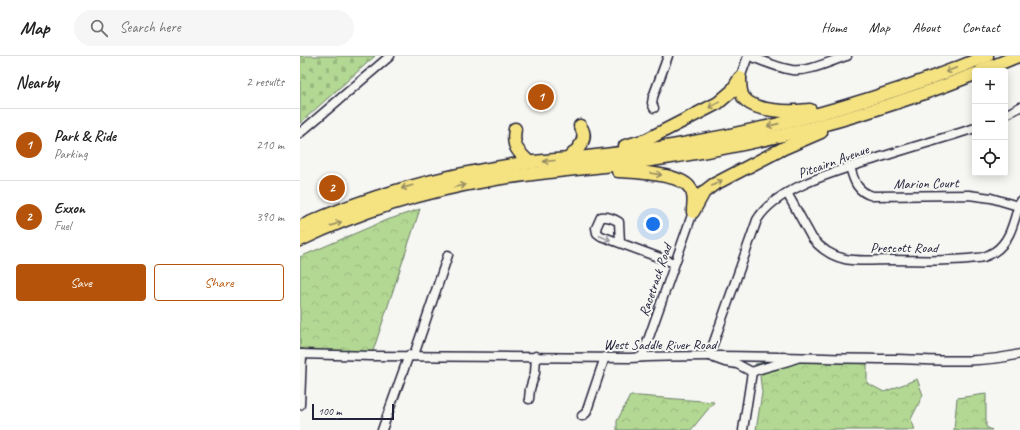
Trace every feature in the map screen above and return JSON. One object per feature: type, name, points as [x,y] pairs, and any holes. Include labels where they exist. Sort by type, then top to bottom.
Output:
[{"type":"highway","points":[[300,240],[362,214],[430,193],[499,178],[589,163],[796,120],[921,81],[987,56]]},
{"type":"highway","points":[[988,68],[1018,56]]},
{"type":"highway","points":[[589,163],[675,157],[749,143],[828,123],[915,96],[972,75]]},
{"type":"highway","points":[[740,78],[741,91],[747,101],[753,105],[795,112],[854,103]]},
{"type":"highway","points":[[589,163],[670,128],[722,100],[732,91],[740,78]]},
{"type":"highway","points":[[693,212],[704,192],[717,182],[806,138],[871,117],[915,96]]},
{"type":"highway","points":[[568,159],[582,142],[584,133],[580,126]]},
{"type":"highway","points":[[516,129],[514,140],[515,146],[518,152],[529,162]]},
{"type":"highway","points":[[300,227],[348,207],[405,188],[459,174],[529,162],[568,159],[646,172],[681,180],[690,186],[693,192],[693,212]]},
{"type":"street","points":[[300,133],[390,56]]},
{"type":"street","points":[[654,108],[652,103],[653,97],[668,56]]},
{"type":"street","points":[[740,78],[749,56],[792,70],[808,69],[827,59],[847,56]]},
{"type":"street","points":[[1008,114],[1020,108]]},
{"type":"street","name":"Pitcairn Avenue","points":[[709,356],[757,220],[765,209],[787,193],[828,173],[972,129]]},
{"type":"street","name":"Marion Court","points":[[850,167],[858,189],[867,195],[969,195],[1019,204]]},
{"type":"street","name":"Prescott Road","points":[[787,193],[817,245],[829,254],[851,260],[948,260],[978,258],[985,256],[993,253],[1005,242],[1012,228],[1019,204]]},
{"type":"street","name":"Racetrack Road","points":[[642,357],[693,212]]},
{"type":"street","points":[[620,243],[674,263]]},
{"type":"street","points":[[382,430],[412,355],[448,255]]},
{"type":"street","points":[[300,405],[301,354]]},
{"type":"street","name":"West Saddle River Road","points":[[301,354],[605,357],[740,356],[841,359],[969,360],[1007,357],[1020,354]]},
{"type":"street","points":[[529,400],[530,389],[535,373],[536,356]]},
{"type":"street","points":[[709,356],[724,362],[737,364],[752,372]]},
{"type":"street","points":[[582,416],[586,413],[605,357]]},
{"type":"street","points":[[752,372],[766,366],[788,362],[799,357]]},
{"type":"street","points":[[743,430],[752,372]]},
{"type":"green space","points":[[300,56],[375,56],[300,123]]},
{"type":"green space","points":[[420,209],[371,357],[300,354],[300,257],[384,221]]},
{"type":"green space","points":[[867,360],[867,383],[884,392],[917,379],[923,395],[911,419],[915,430],[756,430],[762,393],[759,367],[755,364],[764,362]]},
{"type":"green space","points":[[986,394],[986,427],[992,430],[954,430],[957,398]]},
{"type":"green space","points":[[630,396],[714,402],[691,430],[617,430],[617,421]]},
{"type":"place","name":"Park & Ride","points":[[541,97]]},
{"type":"place","name":"Exxon","points":[[332,188]]}]
